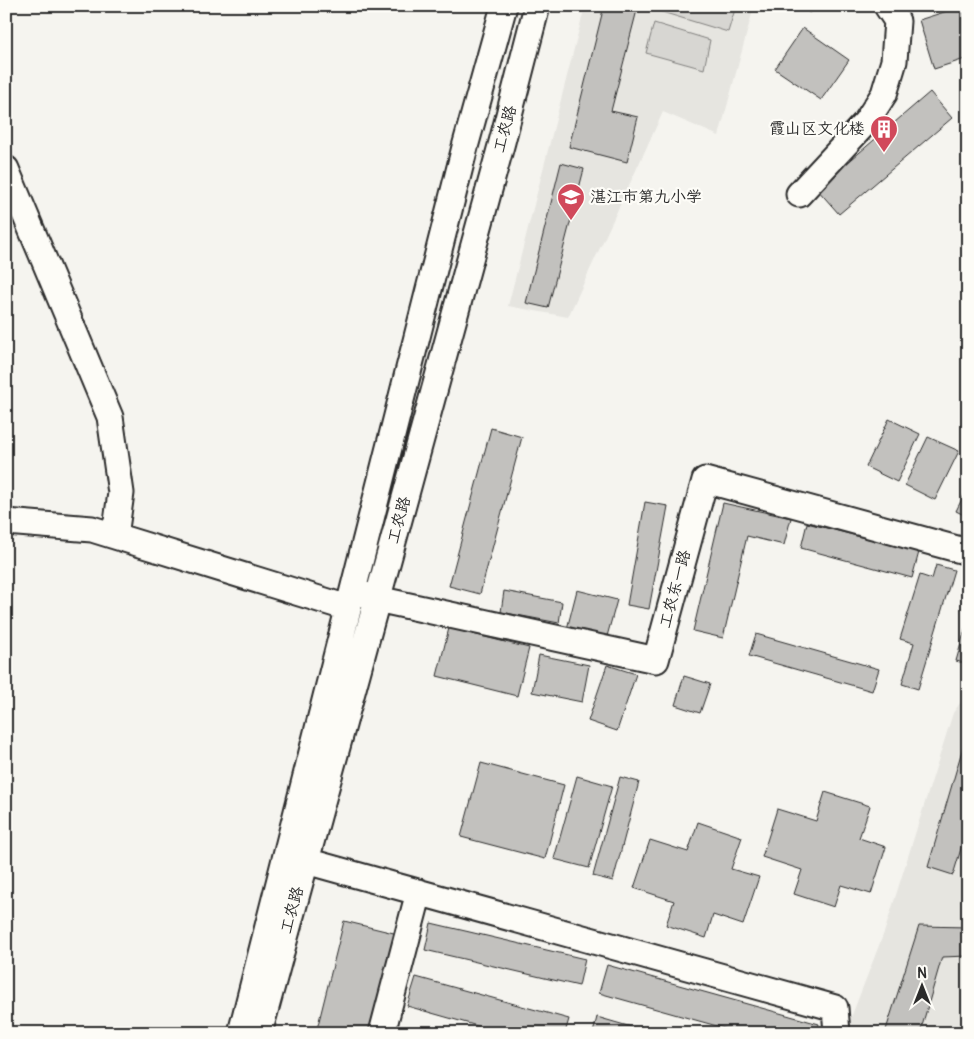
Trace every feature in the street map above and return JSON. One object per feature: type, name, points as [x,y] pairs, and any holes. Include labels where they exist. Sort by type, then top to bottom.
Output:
[{"type":"street","name":"工农路","points":[[241,1033],[465,147],[504,6]]},
{"type":"street","name":"工农路","points":[[259,1033],[497,161],[537,6]]},
{"type":"street","points":[[799,194],[866,122],[884,94],[894,60],[897,21],[887,6]]},
{"type":"street","points":[[6,169],[110,417],[121,493],[115,536]]},
{"type":"street","name":"工农东一路","points":[[6,522],[92,529],[351,600],[377,599],[656,660],[705,480],[968,552]]},
{"type":"street","points":[[306,861],[835,1008],[837,1033]]},
{"type":"street","points":[[382,1033],[419,892]]},
{"type":"shaded area","name":"湛江市第九小学","points":[[585,6],[754,6],[719,136],[663,112],[568,317],[508,306]]},
{"type":"shaded area","points":[[642,6],[736,6],[728,32]]},
{"type":"shaded area","points":[[654,23],[710,40],[704,69],[646,53]]},
{"type":"shaded area","points":[[968,692],[968,1033],[845,1033],[885,930],[953,713]]},
{"type":"building","points":[[604,6],[621,6],[637,10],[611,111],[638,117],[627,162],[569,147]]},
{"type":"building","points":[[804,6],[817,6],[809,13]]},
{"type":"building","points":[[899,6],[930,6],[901,15]]},
{"type":"building","points":[[968,6],[968,58],[934,69],[919,20]]},
{"type":"building","points":[[803,28],[849,60],[821,100],[775,69]]},
{"type":"building","name":"霞山区文化楼","points":[[930,92],[952,118],[839,214],[817,189]]},
{"type":"building","points":[[561,163],[584,169],[548,308],[526,303]]},
{"type":"building","points":[[889,419],[920,434],[897,482],[866,467]]},
{"type":"building","points":[[491,428],[522,437],[480,594],[449,586]]},
{"type":"building","points":[[928,437],[959,451],[935,500],[905,485]]},
{"type":"building","points":[[968,487],[968,517],[956,511]]},
{"type":"building","points":[[645,502],[668,506],[649,609],[627,605]]},
{"type":"building","points":[[723,503],[791,518],[784,545],[747,536],[723,638],[693,631]]},
{"type":"building","points":[[807,523],[919,552],[912,578],[801,548]]},
{"type":"building","points":[[936,565],[954,570],[918,689],[902,684],[914,643],[900,639],[920,575],[932,579]]},
{"type":"building","points":[[577,590],[617,600],[606,640],[567,629]]},
{"type":"building","points":[[504,591],[562,602],[559,623],[501,612]]},
{"type":"building","points":[[968,619],[968,664],[956,661]]},
{"type":"building","points":[[449,628],[529,648],[517,696],[437,676]]},
{"type":"building","points":[[756,634],[879,669],[872,691],[749,656]]},
{"type":"building","points":[[539,655],[589,665],[582,702],[532,692]]},
{"type":"building","points":[[607,665],[636,674],[617,731],[588,721]]},
{"type":"building","points":[[684,676],[710,684],[700,713],[675,705]]},
{"type":"building","points":[[968,730],[968,826],[953,875],[928,867]]},
{"type":"building","points":[[481,763],[564,785],[545,859],[461,837]]},
{"type":"building","points":[[577,776],[612,786],[589,868],[554,859]]},
{"type":"building","points":[[620,777],[639,782],[613,881],[593,876]]},
{"type":"building","points":[[825,792],[870,806],[859,838],[886,847],[871,894],[841,885],[834,907],[794,894],[802,870],[762,857],[777,809],[816,821]]},
{"type":"building","points":[[698,822],[742,837],[731,869],[759,877],[743,925],[713,915],[706,938],[666,925],[674,901],[634,888],[650,840],[688,852]]},
{"type":"building","points":[[344,921],[402,935],[378,1033],[316,1033]]},
{"type":"building","points":[[431,923],[585,959],[579,986],[425,950]]},
{"type":"building","points":[[919,926],[968,927],[968,956],[942,957],[920,1033],[885,1033]]},
{"type":"building","points":[[607,965],[819,1024],[817,1033],[742,1033],[599,993]]},
{"type":"building","points":[[416,977],[569,1019],[565,1033],[502,1033],[407,1006]]},
{"type":"building","points":[[597,1017],[652,1033],[593,1033]]},
{"type":"place","name":"霞山区文化楼","points":[[884,153]]},
{"type":"place","name":"湛江市第九小学","points":[[571,221]]}]
